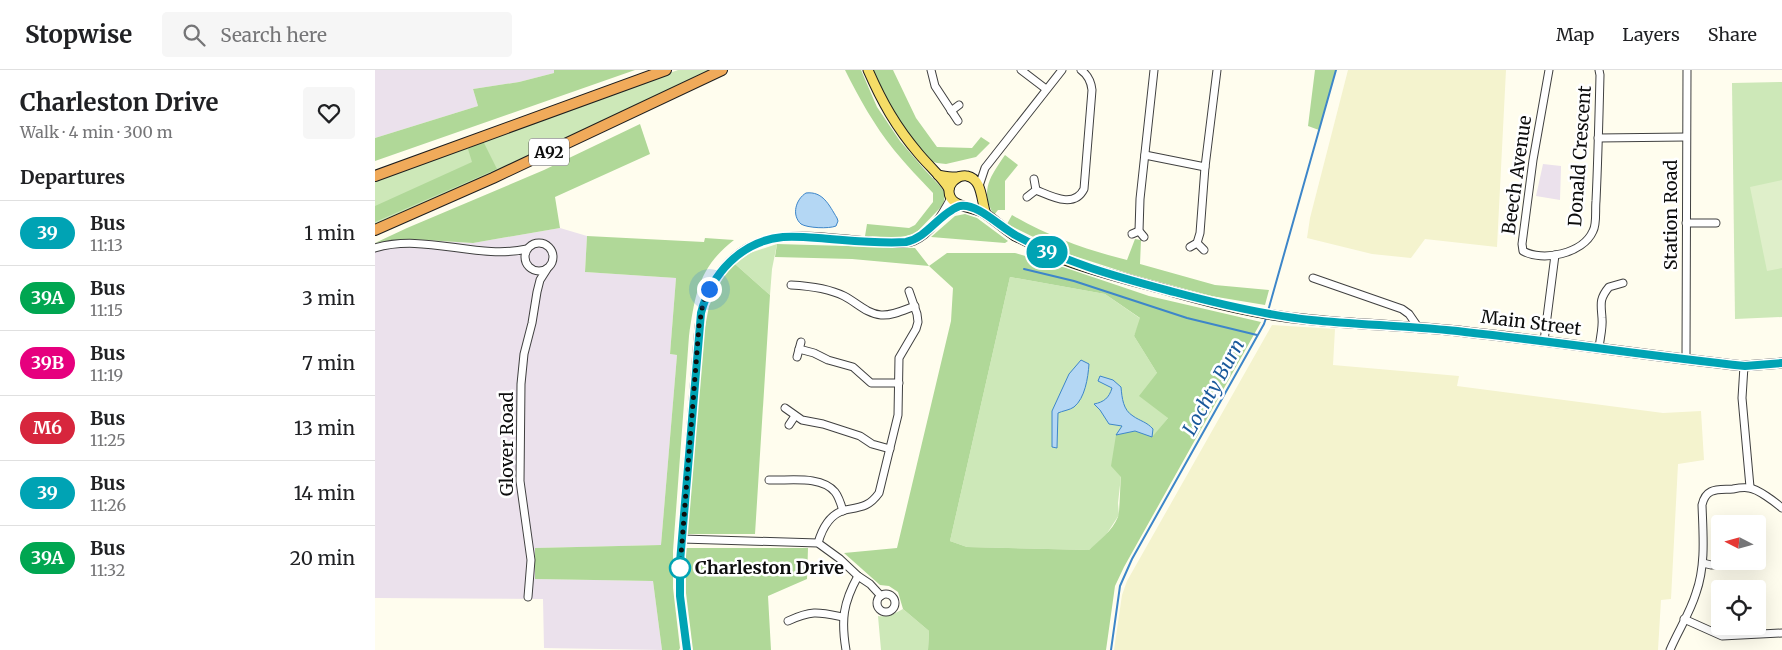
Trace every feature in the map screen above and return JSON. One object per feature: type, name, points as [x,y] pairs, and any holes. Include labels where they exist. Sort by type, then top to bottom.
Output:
[{"type":"highway","name":"A92","points":[[375,176],[666,70]]},
{"type":"highway","name":"A92","points":[[375,230],[493,178],[722,70]]},
{"type":"main road","points":[[868,70],[891,117],[919,154],[939,175],[950,194],[963,206],[977,200],[980,189]]},
{"type":"main road","points":[[939,175],[964,176],[975,180],[980,189],[986,214]]},
{"type":"main road","points":[[950,194],[952,182],[964,176]]},
{"type":"main road","name":"Main Street","points":[[963,206],[986,214],[1006,231],[1041,250],[1065,260],[1208,302],[1255,312],[1313,320],[1418,327],[1745,366],[1782,363]]},
{"type":"street","points":[[931,70],[935,86],[958,121]]},
{"type":"street","points":[[1021,70],[1046,89]]},
{"type":"street","points":[[980,189],[985,168],[1061,70]]},
{"type":"street","points":[[1035,190],[1067,200],[1077,198],[1084,190],[1092,90],[1091,82],[1081,70]]},
{"type":"street","points":[[1139,234],[1140,199],[1154,70]]},
{"type":"street","points":[[1190,247],[1197,243],[1200,233],[1205,167],[1217,70]]},
{"type":"street","name":"Beech Avenue","points":[[1549,70],[1521,244],[1523,251],[1528,254],[1555,255]]},
{"type":"street","name":"Donald Crescent","points":[[1555,255],[1573,251],[1583,244],[1594,231],[1599,70]]},
{"type":"street","name":"Station Road","points":[[1686,359],[1687,70]]},
{"type":"street","points":[[951,111],[959,105]]},
{"type":"street","points":[[1598,138],[1687,137]]},
{"type":"street","points":[[1145,155],[1205,167]]},
{"type":"street","points":[[964,176],[985,168]]},
{"type":"street","points":[[1034,179],[1035,190]]},
{"type":"street","points":[[1027,197],[1035,190]]},
{"type":"street","points":[[939,218],[950,194]]},
{"type":"street","points":[[687,650],[680,596],[681,539],[701,313],[709,289],[722,269],[737,255],[762,241],[795,236],[906,242],[919,238],[939,218],[963,206]]},
{"type":"street","points":[[1686,223],[1716,222]]},
{"type":"street","points":[[375,248],[393,244],[415,244],[508,252],[527,249],[539,243],[550,248],[553,258],[551,265],[539,272],[532,270],[525,260],[508,252]]},
{"type":"street","points":[[1197,243],[1204,250]]},
{"type":"street","points":[[525,260],[527,249]]},
{"type":"street","points":[[1545,341],[1555,255]]},
{"type":"street","name":"Glover Road","points":[[528,597],[531,560],[520,481],[521,384],[524,354],[537,292],[540,280],[547,269]]},
{"type":"street","name":"Glover Road","points":[[532,270],[535,276],[537,292]]},
{"type":"street","points":[[1313,278],[1402,309],[1409,314],[1418,327]]},
{"type":"street","points":[[1599,348],[1602,299],[1609,287],[1623,283]]},
{"type":"street","points":[[791,285],[811,286],[843,295],[872,313],[879,315],[886,316],[915,306]]},
{"type":"street","points":[[818,543],[828,521],[843,511],[867,506],[879,493],[898,415],[899,358],[918,322],[915,306],[909,291]]},
{"type":"street","points":[[797,357],[800,345],[827,360],[853,367],[871,383],[899,383]]},
{"type":"street","points":[[1745,366],[1742,398],[1750,488]]},
{"type":"street","points":[[785,408],[795,416],[808,422],[823,424],[860,436],[872,444],[890,449]]},
{"type":"street","points":[[789,425],[795,416]]},
{"type":"street","points":[[769,480],[815,481],[823,483],[834,491],[843,511]]},
{"type":"street","points":[[1670,650],[1696,594],[1703,563],[1702,505],[1704,498],[1713,490],[1750,488],[1776,502],[1782,508]]},
{"type":"street","points":[[681,539],[818,543],[870,584],[881,596]]},
{"type":"street","points":[[1703,563],[1711,565]]},
{"type":"street","points":[[846,650],[843,617],[849,592],[858,576]]},
{"type":"street","points":[[788,621],[804,614],[816,612],[843,617]]},
{"type":"street","points":[[1684,619],[1722,636],[1782,633]]},
{"type":"shaded area","points":[[375,70],[554,70],[554,73],[519,82],[473,89],[478,106],[375,138]]},
{"type":"shaded area","points":[[1543,164],[1561,166],[1560,200],[1536,196]]},
{"type":"shaded area","points":[[560,228],[587,236],[585,272],[676,278],[670,354],[677,355],[661,545],[536,548],[535,579],[653,581],[662,650],[544,648],[543,599],[375,598],[375,243],[409,239],[473,243]]},
{"type":"green space","points":[[554,70],[635,70],[375,161],[375,138],[478,106],[473,89],[519,82],[554,73]]},
{"type":"green space","points":[[678,70],[713,70],[500,170],[375,225],[375,180]]},
{"type":"green space","points":[[845,70],[861,70],[877,107],[900,141],[945,193],[944,202],[941,207],[915,234],[896,238],[865,236],[867,224],[909,228],[915,225],[933,202],[933,193],[887,141],[867,111]]},
{"type":"green space","points":[[873,70],[893,70],[916,118],[937,147],[972,148],[981,137],[990,143],[976,157],[946,164],[928,160],[902,127],[886,100]]},
{"type":"green space","points":[[1315,70],[1336,70],[1319,130],[1308,126]]},
{"type":"green space","points":[[1348,70],[1506,70],[1497,247],[1425,239],[1411,258],[1372,254],[1307,238],[1310,218]]},
{"type":"green space","points":[[1782,82],[1782,317],[1735,319],[1732,83]]},
{"type":"green space","points":[[640,124],[650,154],[555,197],[560,228],[473,243],[409,239],[375,243],[544,170]]},
{"type":"green space","points":[[483,141],[497,169],[375,222],[375,206],[472,162],[468,149]]},
{"type":"green space","points":[[1005,155],[1018,165],[1005,181],[1005,210],[998,210],[994,215],[987,198],[987,191],[991,177]]},
{"type":"green space","points":[[1782,180],[1782,268],[1767,271],[1750,187]]},
{"type":"green space","points":[[965,214],[977,218],[1008,241],[1005,243],[931,237],[955,216]]},
{"type":"green space","points":[[1012,215],[1068,242],[1127,260],[1135,239],[1141,240],[1140,264],[1215,285],[1269,290],[1265,305],[1211,296],[1130,274],[1068,254],[1007,224]]},
{"type":"green space","points":[[587,236],[704,242],[705,238],[734,240],[722,250],[706,271],[697,294],[689,336],[673,551],[673,588],[679,650],[662,650],[653,581],[535,579],[535,548],[661,545],[677,355],[670,354],[676,278],[585,272]]},
{"type":"green space","points":[[777,244],[772,269],[770,295],[735,264],[750,253]]},
{"type":"green space","points":[[777,244],[915,248],[929,266],[852,259],[775,257]]},
{"type":"green space","points":[[947,253],[1015,253],[1149,296],[1261,322],[1115,586],[1106,650],[928,650],[929,631],[903,609],[898,592],[889,586],[880,585],[844,553],[897,548],[951,321],[953,288],[929,266]],"holes":[[[1010,277],[1105,294],[1140,318],[1134,336],[1157,373],[1139,396],[1168,418],[1152,437],[1135,431],[1116,435],[1111,466],[1121,477],[1119,514],[1112,527],[1089,550],[967,547],[950,541]]]},
{"type":"green space","points":[[735,264],[770,295],[755,534],[685,534],[702,343],[709,306],[724,275]]},
{"type":"green space","points":[[1010,277],[1105,294],[1141,319],[1134,336],[1157,373],[1168,418],[1121,476],[1118,503],[1119,515],[1104,538],[1089,550],[967,547],[950,541]]},
{"type":"green space","points":[[1272,325],[1335,329],[1333,365],[1459,376],[1457,386],[1663,413],[1701,411],[1704,460],[1678,464],[1671,599],[1661,600],[1658,650],[1114,650],[1122,595],[1127,581]]},
{"type":"green space","points":[[686,548],[808,548],[807,579],[768,596],[771,650],[693,650],[686,593]]},
{"type":"green space","points":[[903,609],[929,631],[928,650],[881,650],[878,616],[891,615]]},
{"type":"water","points":[[806,193],[817,194],[825,200],[837,218],[836,226],[818,228],[801,224],[796,216],[796,207],[797,203]]},
{"type":"water","points":[[1081,360],[1089,364],[1085,387],[1081,398],[1074,407],[1058,413],[1057,448],[1052,447],[1052,411],[1069,374]]},
{"type":"water","points":[[1100,376],[1113,380],[1121,387],[1125,407],[1133,416],[1153,429],[1152,437],[1135,431],[1116,435],[1122,426],[1109,424],[1094,404],[1106,399],[1112,388],[1098,381]]},
{"type":"waterway","name":"Lochty Burn","points":[[1268,311],[1336,70]]},
{"type":"waterway","points":[[1024,269],[1074,281],[1187,318],[1257,335]]},
{"type":"waterway","name":"Lochty Burn","points":[[1111,650],[1120,586],[1132,559],[1266,318]]},
{"type":"bus line","name":"39","points":[[687,650],[680,596],[680,562],[701,313],[709,289],[722,269],[737,255],[762,241],[795,236],[893,242],[913,241],[924,234],[939,218],[951,210],[959,206],[967,206],[986,214],[1015,236],[1065,260],[1165,290],[1255,312],[1313,320],[1466,332],[1720,364],[1753,367],[1782,363]]},
{"type":"place","name":"Charleston Drive","points":[[680,568]]},
{"type":"route","points":[[680,568],[699,326],[703,303],[709,289]]}]
